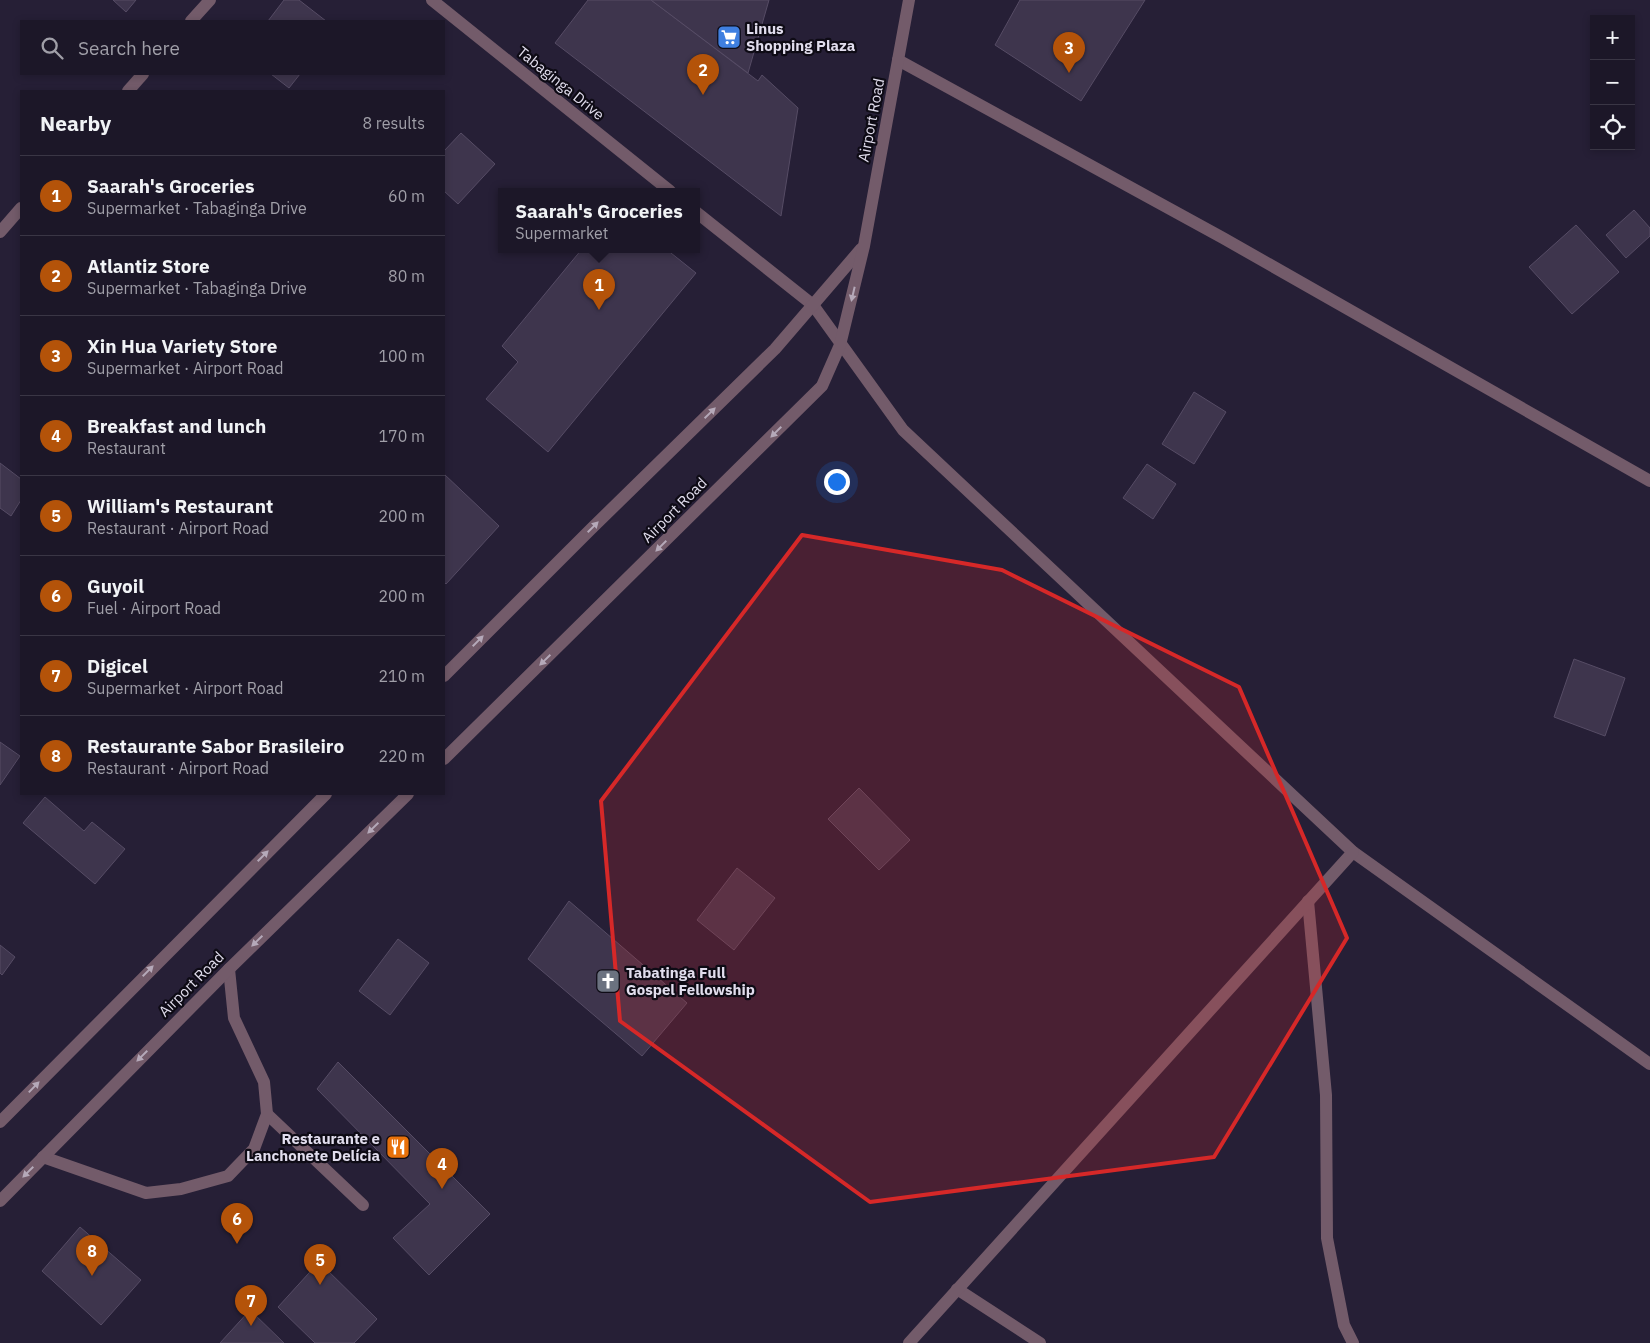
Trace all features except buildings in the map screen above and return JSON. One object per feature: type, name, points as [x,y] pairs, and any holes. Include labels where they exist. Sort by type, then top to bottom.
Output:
[{"type":"street","points":[[192,20],[210,0]]},
{"type":"street","name":"Tabaginga Drive","points":[[432,0],[666,188]]},
{"type":"street","name":"Airport Road","points":[[445,758],[822,386],[840,345],[864,246],[910,0]]},
{"type":"street","points":[[898,60],[1222,238],[1650,481]]},
{"type":"street","points":[[129,90],[142,75]]},
{"type":"street","points":[[0,232],[20,209]]},
{"type":"street","points":[[700,215],[812,305],[904,430],[1353,852],[1650,1064]]},
{"type":"street","points":[[445,675],[591,529],[776,349],[864,246]]},
{"type":"street","points":[[0,1122],[325,795]]},
{"type":"street","name":"Airport Road","points":[[0,1201],[228,969],[407,795]]},
{"type":"street","points":[[908,1343],[1353,852]]},
{"type":"street","points":[[1308,901],[1326,1095],[1327,1238],[1344,1324],[1353,1343]]},
{"type":"street","points":[[43,1157],[146,1193],[181,1189],[228,1176],[254,1149],[267,1114],[264,1082],[234,1018],[228,969]]},
{"type":"street","points":[[267,1114],[363,1205]]},
{"type":"street","points":[[957,1289],[1040,1343]]},
{"type":"highlighted area","points":[[802,535],[1002,570],[1239,687],[1347,938],[1214,1157],[870,1202],[620,1021],[601,801]]},
{"type":"place","name":"Linus Shopping Plaza","points":[[729,37]]},
{"type":"place","name":"Xin Hua Variety Store","points":[[1069,73]]},
{"type":"place","name":"Atlantiz Store","points":[[703,95]]},
{"type":"place","name":"Saarah's Groceries","points":[[599,310]]},
{"type":"place","name":"Tabatinga Full Gospel Fellowship","points":[[608,981]]},
{"type":"place","name":"Restaurante e Lanchonete Delícia","points":[[398,1147]]},
{"type":"place","name":"Breakfast and lunch","points":[[442,1189]]},
{"type":"place","name":"Guyoil","points":[[237,1244]]},
{"type":"place","name":"Restaurante Sabor Brasileiro","points":[[92,1276]]},
{"type":"place","name":"William's Restaurant","points":[[320,1285]]},
{"type":"place","name":"Digicel","points":[[251,1326]]}]
